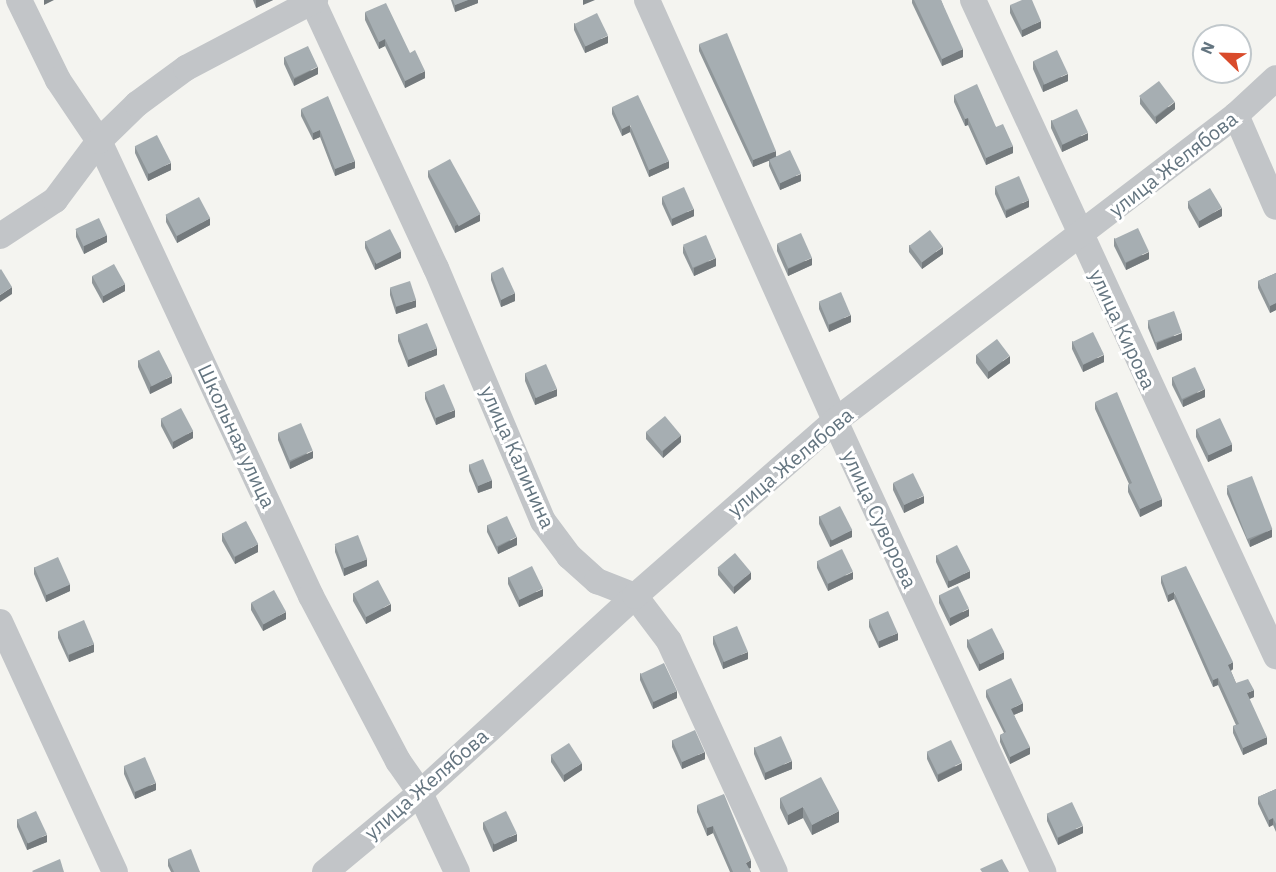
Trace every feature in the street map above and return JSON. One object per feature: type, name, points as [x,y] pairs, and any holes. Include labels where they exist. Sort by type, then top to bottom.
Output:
[{"type":"street","name":"Школьная улица","points":[[19,0],[57,80],[99,141],[311,596],[398,761],[420,793],[458,872]]},
{"type":"street","points":[[0,236],[55,200],[99,141],[137,104],[186,68],[313,0]]},
{"type":"street","name":"улица Калинина","points":[[313,0],[436,268],[543,521],[569,556],[597,581],[635,596]]},
{"type":"street","name":"улица Суворова","points":[[647,0],[835,421],[1043,872]]},
{"type":"street","name":"улица Кирова","points":[[973,0],[1080,236],[1276,656]]},
{"type":"street","name":"улица Желябова","points":[[325,872],[420,793],[635,596],[835,421],[1236,116],[1276,78]]},
{"type":"street","points":[[1236,116],[1276,207]]},
{"type":"street","points":[[635,596],[669,641],[775,872]]},
{"type":"street","points":[[0,622],[115,872]]},
{"type":"building","points":[[453,0],[468,0],[455,5]]},
{"type":"building","points":[[914,0],[941,0],[963,49],[942,59]]},
{"type":"building","points":[[1022,0],[1032,0],[1041,21],[1022,30],[1010,5]]},
{"type":"building","points":[[386,3],[410,53],[415,50],[425,71],[405,81],[385,39],[379,42],[365,12]]},
{"type":"building","points":[[597,13],[608,35],[585,46],[575,24]]},
{"type":"building","points":[[727,33],[776,151],[753,160],[699,44]]},
{"type":"building","points":[[308,46],[318,67],[294,78],[284,57]]},
{"type":"building","points":[[1057,50],[1068,74],[1044,85],[1033,61]]},
{"type":"building","points":[[1159,81],[1175,102],[1155,117],[1139,96]]},
{"type":"building","points":[[977,84],[996,127],[1003,124],[1013,146],[986,158],[968,118],[965,119],[954,95]]},
{"type":"building","points":[[638,95],[669,161],[649,170],[630,125],[622,129],[612,107]]},
{"type":"building","points":[[328,96],[355,161],[335,169],[320,130],[313,133],[301,109]]},
{"type":"building","points":[[1077,109],[1088,133],[1063,144],[1052,121]]},
{"type":"building","points":[[157,135],[171,163],[149,174],[135,146]]},
{"type":"building","points":[[790,150],[801,174],[780,183],[769,160]]},
{"type":"building","points":[[450,159],[481,214],[459,226],[428,171]]},
{"type":"building","points":[[1019,176],[1029,200],[1005,210],[995,186]]},
{"type":"building","points":[[684,187],[694,209],[672,219],[662,197]]},
{"type":"building","points":[[1210,188],[1222,208],[1200,221],[1188,201]]},
{"type":"building","points":[[199,197],[210,218],[177,236],[165,215]]},
{"type":"building","points":[[99,218],[107,235],[83,246],[75,229]]},
{"type":"building","points":[[1138,228],[1149,252],[1125,263],[1114,239]]},
{"type":"building","points":[[390,229],[401,251],[376,264],[365,242]]},
{"type":"building","points":[[930,230],[943,247],[922,262],[909,246]]},
{"type":"building","points":[[801,233],[812,258],[788,268],[777,244]]},
{"type":"building","points":[[706,235],[716,258],[693,268],[683,245]]},
{"type":"building","points":[[114,264],[125,284],[103,296],[92,276]]},
{"type":"building","points":[[503,267],[515,293],[501,300],[491,273]]},
{"type":"building","points":[[0,270],[12,287],[0,295]]},
{"type":"building","points":[[1276,273],[1276,303],[1270,306],[1258,281]]},
{"type":"building","points":[[410,281],[416,300],[396,307],[390,287]]},
{"type":"building","points":[[841,292],[851,315],[829,324],[819,301]]},
{"type":"building","points":[[1174,311],[1182,333],[1156,342],[1148,321]]},
{"type":"building","points":[[427,323],[437,348],[408,360],[398,335]]},
{"type":"building","points":[[1093,332],[1104,354],[1083,365],[1072,342]]},
{"type":"building","points":[[997,339],[1010,356],[989,371],[976,355]]},
{"type":"building","points":[[159,350],[172,376],[152,386],[139,360]]},
{"type":"building","points":[[546,364],[557,389],[536,398],[525,373]]},
{"type":"building","points":[[1195,367],[1205,389],[1182,399],[1172,377]]},
{"type":"building","points":[[444,384],[455,410],[436,418],[425,392]]},
{"type":"building","points":[[1117,392],[1162,499],[1140,509],[1128,485],[1132,483],[1095,402]]},
{"type":"building","points":[[181,408],[193,431],[173,442],[161,419]]},
{"type":"building","points":[[665,416],[681,435],[662,451],[646,432]]},
{"type":"building","points":[[1220,418],[1232,444],[1209,455],[1196,429]]},
{"type":"building","points":[[301,423],[313,451],[290,460],[278,433]]},
{"type":"building","points":[[483,459],[492,480],[478,486],[469,465]]},
{"type":"building","points":[[913,473],[924,495],[904,505],[893,483]]},
{"type":"building","points":[[1252,476],[1272,529],[1247,539],[1227,486]]},
{"type":"building","points":[[840,506],[852,530],[832,540],[820,516]]},
{"type":"building","points":[[507,516],[517,537],[497,546],[487,525]]},
{"type":"building","points":[[246,521],[258,544],[234,557],[222,534]]},
{"type":"building","points":[[358,535],[367,559],[344,568],[335,544]]},
{"type":"building","points":[[957,545],[970,571],[950,581],[937,555]]},
{"type":"building","points":[[842,549],[853,571],[828,584],[817,561]]},
{"type":"building","points":[[735,553],[751,572],[733,587],[717,568]]},
{"type":"building","points":[[58,557],[70,584],[46,595],[34,568]]},
{"type":"building","points":[[532,566],[543,588],[520,600],[509,577]]},
{"type":"building","points":[[1186,566],[1233,662],[1228,665],[1236,683],[1248,679],[1254,690],[1247,693],[1267,737],[1243,748],[1233,726],[1239,724],[1218,678],[1213,680],[1174,592],[1168,595],[1161,576]]},
{"type":"building","points":[[378,580],[391,604],[366,617],[353,593]]},
{"type":"building","points":[[958,586],[969,608],[950,618],[939,595]]},
{"type":"building","points":[[274,590],[286,612],[263,624],[251,603]]},
{"type":"building","points":[[888,611],[898,633],[879,641],[869,620]]},
{"type":"building","points":[[84,620],[94,644],[68,655],[58,631]]},
{"type":"building","points":[[737,626],[748,652],[724,662],[713,636]]},
{"type":"building","points":[[992,628],[1004,652],[980,664],[968,640]]},
{"type":"building","points":[[664,663],[677,691],[654,702],[640,674]]},
{"type":"building","points":[[1011,678],[1023,703],[1011,709],[1030,747],[1010,757],[1000,735],[1006,732],[986,690]]},
{"type":"building","points":[[695,730],[705,752],[682,762],[672,740]]},
{"type":"building","points":[[781,736],[792,761],[765,772],[755,748]]},
{"type":"building","points":[[951,740],[962,762],[938,774],[927,752]]},
{"type":"building","points":[[569,743],[582,763],[564,775],[551,755]]},
{"type":"building","points":[[145,757],[156,783],[135,792],[124,766]]},
{"type":"building","points":[[821,777],[839,811],[812,825],[803,807],[788,815],[780,798]]},
{"type":"building","points":[[1276,789],[1276,824],[1273,818],[1269,820],[1258,797]]},
{"type":"building","points":[[724,794],[751,860],[746,863],[751,872],[733,872],[713,826],[707,828],[697,805]]},
{"type":"building","points":[[1072,802],[1083,826],[1058,837],[1047,814]]},
{"type":"building","points":[[36,811],[47,835],[28,843],[17,820]]},
{"type":"building","points":[[506,811],[517,833],[494,844],[484,822]]},
{"type":"building","points":[[191,849],[200,872],[174,872],[168,859]]},
{"type":"building","points":[[60,859],[64,872],[32,871]]},
{"type":"building","points":[[1002,859],[1009,872],[982,872],[980,869]]}]
